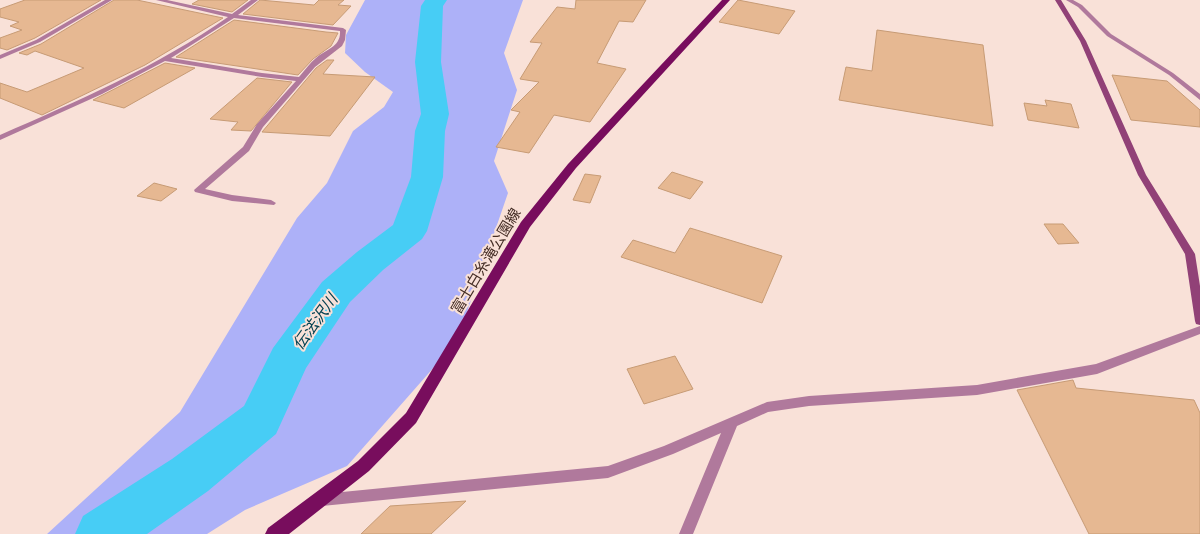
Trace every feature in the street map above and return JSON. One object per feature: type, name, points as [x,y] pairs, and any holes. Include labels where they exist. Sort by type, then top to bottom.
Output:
[{"type":"main road","name":"富士白糸滝公園線","points":[[274,534],[321,500],[392,442],[411,418],[525,225],[572,166],[726,0]]},
{"type":"street","points":[[0,57],[38,41],[109,0]]},
{"type":"street","points":[[159,0],[234,16],[343,30],[342,41],[335,50],[320,58],[301,79],[260,126],[246,149],[198,190],[232,198],[271,203]]},
{"type":"street","points":[[0,138],[165,59],[234,16],[255,0]]},
{"type":"street","points":[[1058,0],[1083,42],[1142,175],[1190,254],[1200,321]]},
{"type":"street","points":[[1069,0],[1080,6],[1110,35],[1171,74],[1200,98]]},
{"type":"street","points":[[165,59],[262,75],[301,79]]},
{"type":"street","points":[[321,500],[608,472],[668,450],[767,407],[809,401],[977,390],[1097,369],[1200,330]]},
{"type":"street","points":[[686,534],[732,422]]},
{"type":"shaded area","points":[[365,0],[523,0],[504,53],[517,90],[494,161],[508,193],[457,341],[347,466],[245,510],[207,534],[47,534],[180,412],[297,218],[327,183],[353,131],[384,107],[393,92],[365,72],[345,53],[346,35]]},
{"type":"building","points":[[25,0],[101,0],[35,38],[7,50],[0,48],[0,38],[22,30],[10,26],[19,22],[0,17],[0,9]]},
{"type":"building","points":[[114,0],[137,0],[223,18],[145,65],[42,115],[0,98],[0,83],[27,92],[84,68],[35,51],[27,55],[19,53],[41,44]]},
{"type":"building","points":[[199,0],[248,0],[232,12],[192,4]]},
{"type":"building","points":[[260,0],[314,5],[319,0],[344,0],[338,5],[351,6],[333,25],[243,14]]},
{"type":"building","points":[[576,0],[646,0],[633,22],[619,21],[597,63],[626,69],[590,122],[554,115],[529,153],[496,147],[520,112],[511,110],[539,82],[520,79],[542,43],[530,42],[557,7],[575,9]]},
{"type":"building","points":[[738,0],[795,11],[779,34],[719,22]]},
{"type":"building","points":[[234,20],[338,33],[331,46],[313,59],[298,75],[176,57]]},
{"type":"building","points":[[877,30],[983,45],[993,126],[839,100],[846,67],[872,71]]},
{"type":"building","points":[[327,60],[334,60],[323,74],[375,77],[330,136],[262,132],[316,68]]},
{"type":"building","points":[[165,63],[195,68],[124,108],[93,100]]},
{"type":"building","points":[[1112,75],[1167,81],[1200,110],[1200,127],[1131,120]]},
{"type":"building","points":[[257,78],[292,82],[251,131],[231,130],[238,122],[210,119]]},
{"type":"building","points":[[1045,100],[1071,104],[1079,128],[1028,120],[1024,103],[1047,106]]},
{"type":"building","points":[[672,172],[703,182],[690,199],[658,188]]},
{"type":"building","points":[[585,174],[601,176],[590,203],[573,200]]},
{"type":"building","points":[[154,183],[177,189],[161,201],[137,196]]},
{"type":"building","points":[[1044,224],[1063,224],[1079,243],[1058,244]]},
{"type":"building","points":[[690,228],[782,256],[762,303],[621,257],[633,240],[675,253]]},
{"type":"building","points":[[675,356],[693,389],[644,404],[627,369]]},
{"type":"building","points":[[1073,380],[1076,388],[1194,400],[1200,413],[1200,534],[1089,534],[1017,390]]},
{"type":"building","points":[[466,501],[431,534],[361,534],[390,506]]},
{"type":"waterway","name":"伝法沢川","points":[[102,534],[190,475],[260,420],[288,360],[336,292],[370,261],[409,231],[427,177],[430,131],[435,114],[428,62],[432,6],[436,0]]}]
